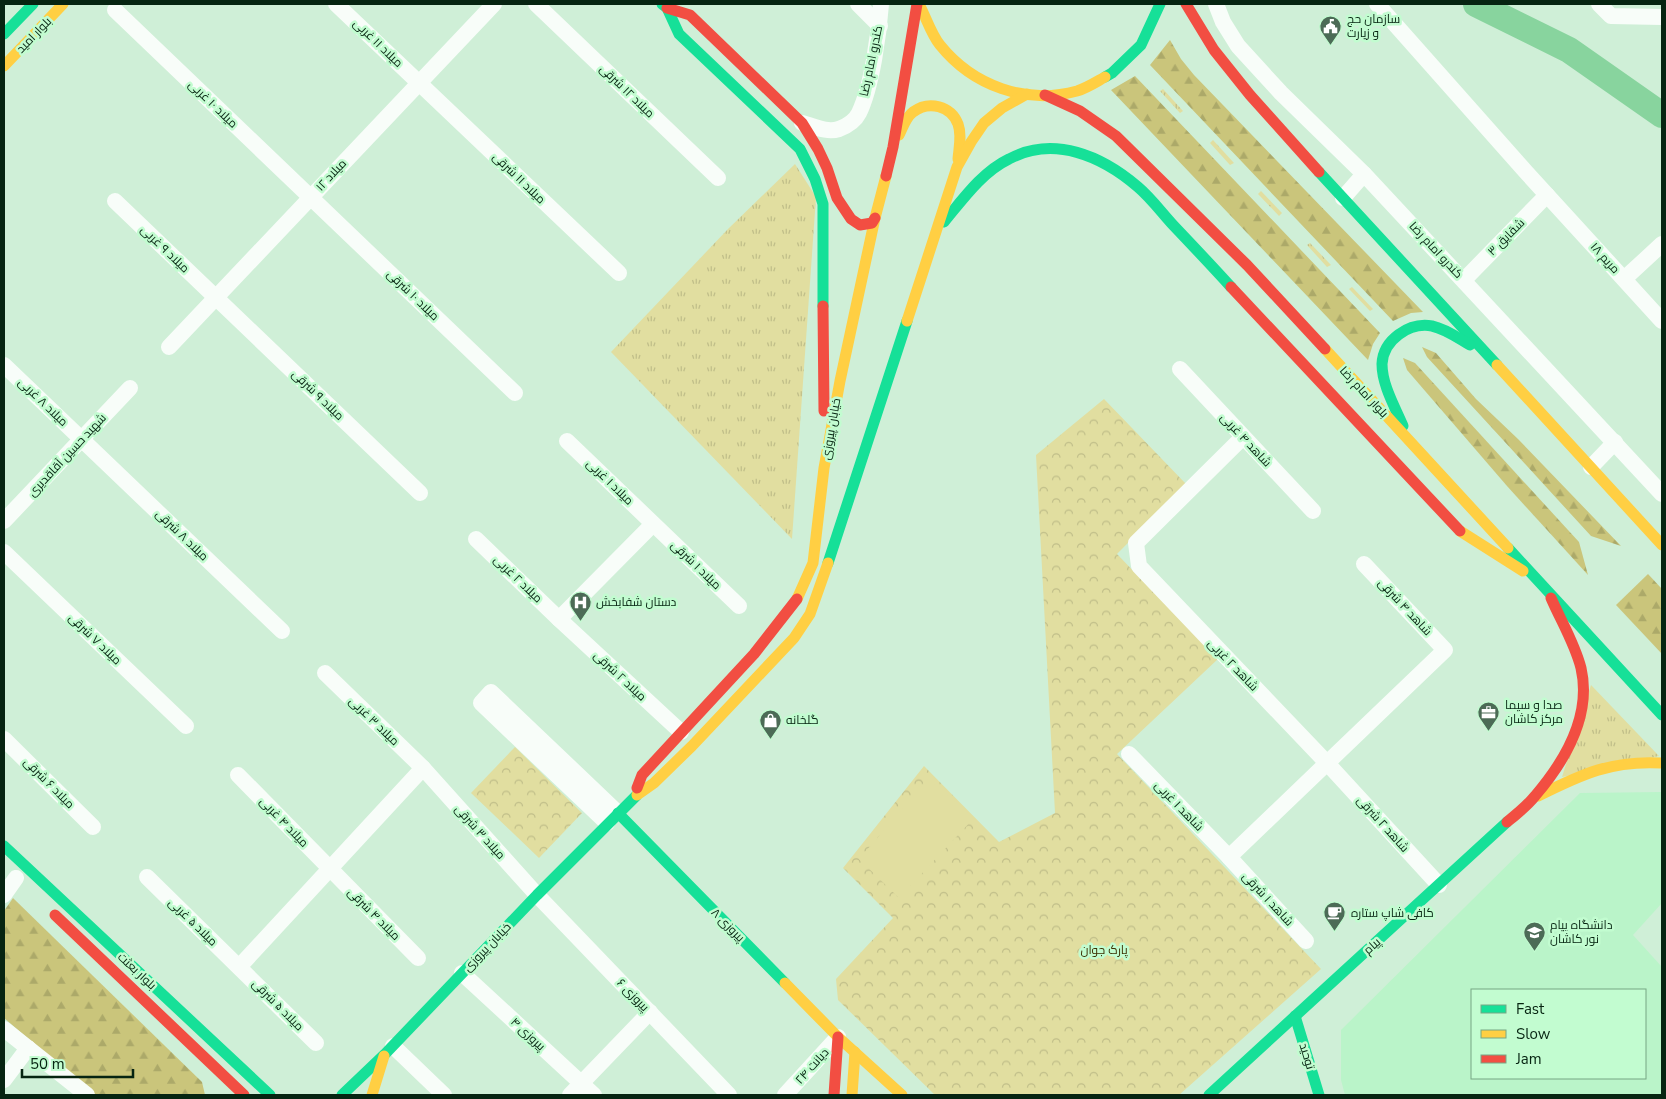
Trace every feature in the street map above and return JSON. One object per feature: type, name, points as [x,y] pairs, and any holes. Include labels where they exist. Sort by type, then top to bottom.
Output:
[{"type":"main road","name":"بلوار امید","points":[[4,34],[33,4]]},
{"type":"main road","name":"بلوار امید","points":[[4,66],[63,4]]},
{"type":"main road","points":[[918,4],[933,36],[948,56],[966,72],[987,85],[1010,93],[1060,96],[1084,89],[1107,78],[1127,62],[1143,43],[1155,20],[1160,4]]},
{"type":"main road","name":"خیابان پیروزی","points":[[632,798],[642,775],[754,654],[794,604],[813,563],[824,468],[840,381],[875,218],[893,147],[918,4]]},
{"type":"main road","points":[[1186,4],[1195,22],[1232,73],[1343,198],[1662,545]]},
{"type":"main road","points":[[664,6],[690,15],[802,122],[827,168],[837,198],[851,219],[860,225],[870,224],[875,218]]},
{"type":"main road","points":[[664,6],[679,34],[800,149],[815,179],[823,204],[824,468]]},
{"type":"main road","name":"خیابان پیروزی","points":[[342,1095],[389,1050],[632,798],[654,783],[699,738],[794,638],[810,614],[820,588],[957,167],[973,136],[990,116],[1028,94]]},
{"type":"main road","name":"بلوار امام رضا","points":[[1045,95],[1080,111],[1116,136],[1247,265],[1662,715]]},
{"type":"main road","points":[[893,147],[907,119],[914,111],[926,106],[937,105],[952,112],[957,121],[960,132],[957,167]]},
{"type":"main road","points":[[937,230],[981,178],[1006,160],[1024,152],[1049,148],[1076,151],[1103,163],[1138,187],[1462,533],[1536,579]]},
{"type":"main road","points":[[1193,245],[1247,265]]},
{"type":"main road","points":[[1408,439],[1383,370],[1384,353],[1392,340],[1407,330],[1431,326],[1453,335],[1487,355]]},
{"type":"main road","points":[[1535,797],[1568,751],[1578,729],[1583,690],[1581,668],[1550,595]]},
{"type":"main road","points":[[1535,797],[1576,777],[1605,767],[1628,762],[1662,763]]},
{"type":"main road","name":"پیام","points":[[1210,1095],[1535,797]]},
{"type":"main road","name":"پیروزی ۸","points":[[613,818],[838,1037],[902,1095]]},
{"type":"main road","name":"بلوار بعثت","points":[[4,846],[270,1095]]},
{"type":"main road","name":"بلوار بعثت","points":[[45,905],[244,1095]]},
{"type":"main road","name":"توحید","points":[[1296,1016],[1319,1095]]},
{"type":"main road","points":[[834,1095],[838,1037]]},
{"type":"main road","points":[[372,1095],[389,1050]]},
{"type":"main road","points":[[852,1095],[854,1052]]},
{"type":"main road","points":[[209,1063],[222,1091]]},
{"type":"street","name":"میلاد ۱۱ غربی","points":[[336,4],[419,83]]},
{"type":"street","name":"میلاد ۱۲","points":[[169,347],[494,4]]},
{"type":"street","name":"میلاد ۱۲ شرقی","points":[[536,4],[718,178]]},
{"type":"street","points":[[858,4],[880,26]]},
{"type":"street","name":"کندرو امام رضا","points":[[802,122],[828,131],[838,130],[854,121],[859,113],[867,87],[880,26],[881,4]]},
{"type":"street","name":"کندرو امام رضا","points":[[1216,4],[1223,22],[1238,46],[1281,93],[1364,174],[1662,494]]},
{"type":"street","name":"مریم ۱۸","points":[[1377,4],[1662,321]]},
{"type":"street","points":[[1587,4],[1612,16],[1662,17]]},
{"type":"street","points":[[1598,4],[1612,16]]},
{"type":"street","name":"میلاد ۱۰ غربی","points":[[115,10],[311,197]]},
{"type":"street","name":"میلاد ۱۱ شرقی","points":[[419,83],[619,273]]},
{"type":"street","points":[[1343,198],[1364,174]]},
{"type":"street","name":"شقایق ۳","points":[[1464,280],[1547,195]]},
{"type":"street","name":"میلاد ۱۰ شرقی","points":[[311,197],[516,393]]},
{"type":"street","name":"میلاد ۹ غربی","points":[[114,201],[216,298]]},
{"type":"street","points":[[1624,279],[1662,244]]},
{"type":"street","name":"میلاد ۹ شرقی","points":[[216,298],[420,493]]},
{"type":"street","name":"میلاد ۸ غربی","points":[[4,365],[81,440]]},
{"type":"street","name":"شاهد ۴ غربی","points":[[1180,369],[1312,511]]},
{"type":"street","name":"شهید حسین آقاقدیری","points":[[4,522],[130,388]]},
{"type":"street","name":"شاهد ۲ غربی","points":[[1244,437],[1136,543],[1139,566],[1327,763]]},
{"type":"street","name":"میلاد ۸ شرقی","points":[[81,440],[282,631]]},
{"type":"street","name":"میلاد ۱ غربی","points":[[567,441],[653,524]]},
{"type":"street","points":[[1590,468],[1615,442]]},
{"type":"street","points":[[559,619],[653,524]]},
{"type":"street","name":"میلاد ۱ شرقی","points":[[653,524],[738,606]]},
{"type":"street","name":"میلاد ۲ غربی","points":[[476,539],[559,619]]},
{"type":"street","name":"میلاد ۷ شرقی","points":[[4,552],[186,726]]},
{"type":"street","name":"شاهد ۴ شرقی","points":[[1327,763],[1445,650],[1364,564]]},
{"type":"street","name":"میلاد ۲ شرقی","points":[[559,619],[681,732]]},
{"type":"street","name":"میلاد ۳ غربی","points":[[326,673],[422,768]]},
{"type":"street","points":[[486,697],[613,818]]},
{"type":"street","name":"میلاد ۶ شرقی","points":[[4,738],[94,827]]},
{"type":"street","name":"شاهد ۱ غربی","points":[[1129,754],[1229,857]]},
{"type":"street","points":[[1229,857],[1327,763]]},
{"type":"street","name":"شاهد ۲ شرقی","points":[[1327,763],[1439,885]]},
{"type":"street","points":[[239,967],[422,768]]},
{"type":"street","name":"میلاد ۳ شرقی","points":[[422,768],[537,895]]},
{"type":"street","name":"میلاد ۴ غربی","points":[[238,775],[330,870]]},
{"type":"street","name":"شاهد ۱ شرقی","points":[[1229,857],[1306,941]]},
{"type":"street","name":"میلاد ۴ شرقی","points":[[330,870],[418,958]]},
{"type":"street","name":"میلاد ۵ غربی","points":[[147,877],[239,967]]},
{"type":"street","points":[[4,895],[16,878]]},
{"type":"street","name":"پیروزی ۶","points":[[537,895],[730,1095]]},
{"type":"street","name":"میلاد ۵ شرقی","points":[[239,967],[316,1043]]},
{"type":"street","name":"پیروزی ۴","points":[[462,973],[575,1089],[594,1095]]},
{"type":"street","points":[[575,1089],[650,1012]]},
{"type":"street","points":[[4,1029],[87,1095]]},
{"type":"street","name":"دیانت ۲۴","points":[[785,1095],[838,1037]]},
{"type":"street","points":[[4,1080],[28,1048]]},
{"type":"street","points":[[389,1050],[436,1093]]},
{"type":"shaded area","name":"دانشگاه پیام نور کاشان","points":[[1662,792],[1662,903],[1633,935],[1662,967],[1662,1093],[1660,1095],[1345,1095],[1341,1080],[1341,1030],[1580,793]]},
{"type":"green space","points":[[1170,40],[1181,59],[1194,75],[1423,312],[1411,313],[1393,321],[1150,65]]},
{"type":"green space","points":[[1135,76],[1380,333],[1373,344],[1368,360],[1111,90]]},
{"type":"green space","points":[[1163,89],[1183,111],[1180,113],[1160,91]]},
{"type":"green space","points":[[1213,140],[1234,163],[1230,165],[1210,143]]},
{"type":"green space","points":[[795,164],[816,197],[792,539],[611,352],[728,229]]},
{"type":"green space","points":[[1261,191],[1282,213],[1279,216],[1258,194]]},
{"type":"green space","points":[[1310,243],[1331,265],[1327,267],[1307,245]]},
{"type":"green space","points":[[1352,287],[1373,309],[1370,311],[1349,289]]},
{"type":"green space","points":[[1422,347],[1436,353],[1476,399],[1518,439],[1621,546],[1591,536],[1427,357]]},
{"type":"green space","points":[[1403,358],[1415,363],[1579,542],[1588,575],[1507,486],[1407,370]]},
{"type":"green space","name":"پارک جوان","points":[[1104,399],[1186,484],[1117,554],[1218,659],[1117,754],[1321,969],[1179,1095],[935,1095],[838,1000],[836,979],[893,918],[843,868],[924,766],[999,842],[1055,813],[1036,455]]},
{"type":"green space","points":[[1648,574],[1662,589],[1662,654],[1616,605]]},
{"type":"green space","points":[[1591,685],[1659,756],[1562,777]]},
{"type":"green space","points":[[515,747],[582,813],[539,858],[471,793]]},
{"type":"green space","points":[[928,779],[974,818],[899,898],[859,859]]},
{"type":"green space","points":[[13,898],[202,1082],[205,1095],[94,1095],[4,1018],[4,911]]},
{"type":"waterway","points":[[1476,4],[1569,50],[1662,115]]},
{"type":"traffic: fast","points":[[4,34],[33,4]]},
{"type":"traffic: fast","points":[[662,4],[667,8],[679,34],[800,149],[815,179],[823,204],[823,306]]},
{"type":"traffic: fast","points":[[1105,77],[1112,73],[1141,45],[1160,4]]},
{"type":"traffic: fast","points":[[944,222],[966,195],[999,164],[1026,152],[1043,149],[1077,152],[1109,166],[1138,187],[1231,287]]},
{"type":"traffic: fast","points":[[1319,172],[1497,365]]},
{"type":"traffic: fast","points":[[828,563],[907,321]]},
{"type":"traffic: fast","points":[[1403,426],[1384,380],[1383,355],[1392,340],[1406,330],[1415,327],[1432,326],[1447,331],[1470,345]]},
{"type":"traffic: fast","points":[[1508,548],[1662,715]]},
{"type":"traffic: fast","points":[[342,1095],[385,1054],[537,895],[637,795]]},
{"type":"traffic: fast","points":[[618,813],[785,983]]},
{"type":"traffic: fast","points":[[1209,1095],[1507,822]]},
{"type":"traffic: fast","points":[[4,846],[270,1095]]},
{"type":"traffic: fast","points":[[1295,1016],[1319,1095]]},
{"type":"traffic: slow","points":[[4,66],[63,4]]},
{"type":"traffic: slow","points":[[919,4],[937,41],[953,59],[984,81],[1002,89],[1020,93],[1058,95],[1081,90],[1105,77]]},
{"type":"traffic: slow","points":[[907,321],[957,167],[984,123],[1002,108],[1027,94]]},
{"type":"traffic: slow","points":[[899,135],[908,117],[919,108],[932,106],[945,109],[955,118],[958,124],[960,132],[958,159]]},
{"type":"traffic: slow","points":[[797,599],[813,563],[824,468],[840,381],[875,218],[886,176]]},
{"type":"traffic: slow","points":[[1325,349],[1508,548]]},
{"type":"traffic: slow","points":[[1497,365],[1662,545]]},
{"type":"traffic: slow","points":[[1460,531],[1523,571]]},
{"type":"traffic: slow","points":[[637,795],[654,783],[692,746],[794,638],[810,614],[828,563]]},
{"type":"traffic: slow","points":[[1538,796],[1583,775],[1612,766],[1662,763]]},
{"type":"traffic: slow","points":[[785,983],[838,1037],[902,1095]]},
{"type":"traffic: slow","points":[[852,1095],[855,1052]]},
{"type":"traffic: slow","points":[[372,1095],[384,1056]]},
{"type":"traffic: jam","points":[[886,176],[893,147],[917,4]]},
{"type":"traffic: jam","points":[[1186,4],[1214,50],[1250,95],[1319,172]]},
{"type":"traffic: jam","points":[[667,8],[690,15],[802,123],[827,168],[837,198],[851,219],[860,225],[872,223],[875,218]]},
{"type":"traffic: jam","points":[[1045,95],[1080,111],[1116,136],[1247,265],[1325,349]]},
{"type":"traffic: jam","points":[[1231,287],[1460,531]]},
{"type":"traffic: jam","points":[[823,306],[824,411]]},
{"type":"traffic: jam","points":[[1507,822],[1532,800],[1566,753],[1579,720],[1583,703],[1581,668],[1572,641],[1551,598]]},
{"type":"traffic: jam","points":[[637,788],[642,775],[754,654],[797,599]]},
{"type":"traffic: jam","points":[[55,915],[244,1095]]},
{"type":"traffic: jam","points":[[834,1095],[838,1037]]},
{"type":"place","name":"سازمان حج و زیارت","points":[[1331,45]]},
{"type":"place","name":"دستان شفابخش","points":[[580,621]]},
{"type":"place","name":"صدا و سیما مرکز کاشان","points":[[1489,731]]},
{"type":"place","name":"گلخانه","points":[[770,739]]},
{"type":"place","name":"کافی شاپ ستاره","points":[[1335,932]]},
{"type":"place","name":"دانشگاه پیام نور کاشان","points":[[1534,951]]}]
